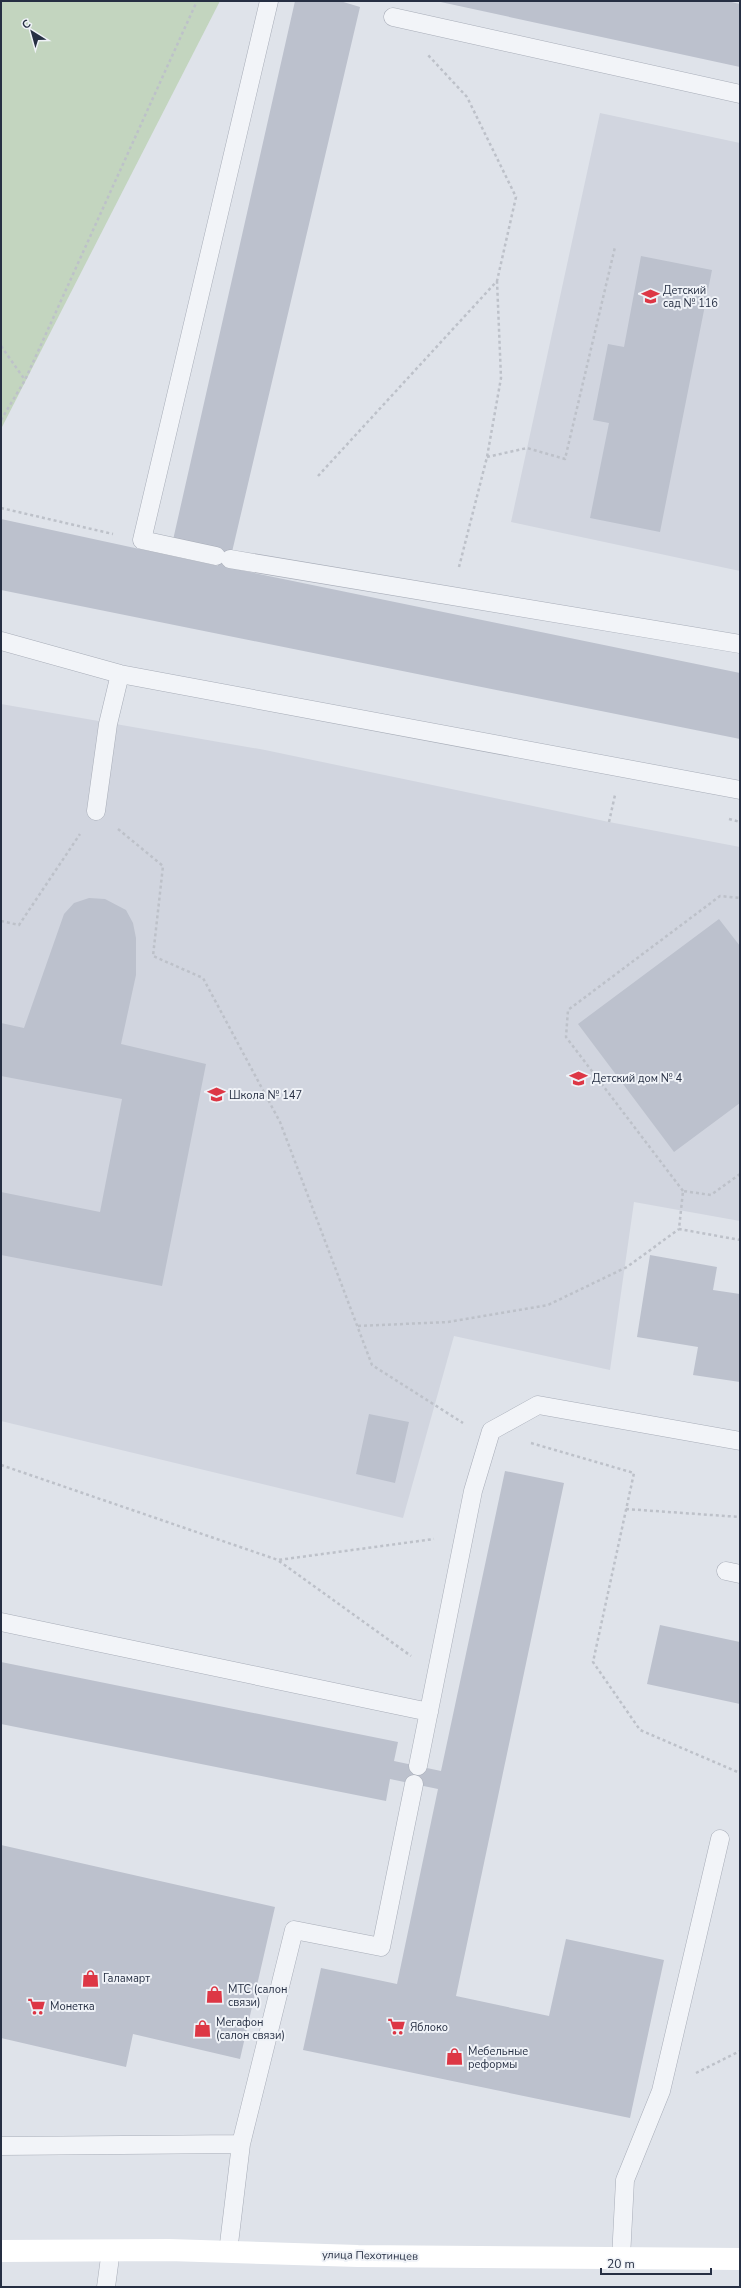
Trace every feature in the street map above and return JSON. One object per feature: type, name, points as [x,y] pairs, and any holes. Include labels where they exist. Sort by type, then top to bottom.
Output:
[{"type":"main road","name":"улица Пехотинцев","points":[[1,2251],[111,2250],[740,2259]]},
{"type":"lane","points":[[269,1],[142,540],[223,557],[740,644]]},
{"type":"lane","points":[[393,17],[740,94]]},
{"type":"lane","points":[[1,641],[120,674],[740,790]]},
{"type":"lane","points":[[96,811],[108,724],[120,674]]},
{"type":"lane","points":[[418,1766],[473,1491],[491,1431],[538,1405],[740,1441]]},
{"type":"lane","points":[[1,1622],[429,1712]]},
{"type":"lane","points":[[228,2252],[241,2144],[294,1930],[382,1947],[414,1784]]},
{"type":"lane","points":[[621,2258],[625,2180],[661,2091],[720,1839]]},
{"type":"lane","points":[[1,2146],[241,2144]]},
{"type":"lane","points":[[106,2287],[111,2250]]},
{"type":"path","points":[[1,420],[25,380],[198,1]]},
{"type":"path","points":[[425,51],[467,97],[516,197],[497,281],[501,378],[488,457],[457,574]]},
{"type":"path","points":[[488,457],[528,448],[565,459],[615,247]]},
{"type":"path","points":[[318,476],[497,281]]},
{"type":"path","points":[[1,346],[25,380]]},
{"type":"path","points":[[1,508],[142,540]]},
{"type":"path","points":[[609,822],[615,794]]},
{"type":"path","points":[[1,921],[19,925],[96,811],[163,866],[153,956],[203,978],[280,1122]]},
{"type":"path","points":[[740,898],[720,896],[568,1010],[566,1038],[684,1191],[711,1195],[740,1174]]},
{"type":"path","points":[[357,1326],[448,1322],[548,1305],[627,1267],[679,1229],[684,1191]]},
{"type":"path","points":[[679,1229],[740,1240]]},
{"type":"path","points":[[1,1465],[278,1560],[437,1674]]},
{"type":"path","points":[[626,1509],[740,1517]]},
{"type":"path","points":[[278,1560],[436,1539]]},
{"type":"path","points":[[661,2091],[740,2050]]},
{"type":"shaded area","name":"Детский сад № 116","points":[[600,113],[740,143],[740,571],[511,522]]},
{"type":"shaded area","name":"Школа № 147","points":[[1,704],[265,750],[609,822],[740,847],[740,1221],[634,1202],[610,1370],[454,1336],[403,1518],[1,1421]]},
{"type":"green space","points":[[1,1],[220,1],[1,429]]},
{"type":"building","points":[[295,1],[340,1],[360,7],[232,552],[230,568],[740,673],[740,739],[1,590],[1,519],[218,566],[216,556],[173,540]]},
{"type":"building","points":[[436,1],[727,1],[740,4],[740,67]]},
{"type":"building","points":[[641,256],[712,270],[660,532],[590,518],[609,423],[593,420],[608,344],[624,347]]},
{"type":"building","points":[[89,898],[105,899],[126,910],[133,923],[136,938],[136,975],[121,1044],[206,1064],[162,1286],[1,1255],[1,1192],[100,1212],[122,1099],[1,1076],[1,1023],[24,1028],[64,914],[74,903]]},
{"type":"building","points":[[719,919],[740,946],[740,1103],[674,1152],[578,1024]]},
{"type":"building","points":[[650,1255],[717,1267],[713,1290],[740,1294],[740,1382],[693,1375],[698,1347],[637,1337]]},
{"type":"building","points":[[369,1414],[409,1422],[395,1483],[356,1474]]},
{"type":"building","points":[[505,1471],[564,1483],[456,1996],[549,2016],[566,1939],[664,1960],[630,2118],[303,2050],[321,1968],[397,1984],[438,1789],[390,1779],[386,1801],[1,1724],[1,1662],[398,1742],[394,1761],[441,1771]]},
{"type":"building","points":[[660,1625],[740,1642],[740,1704],[647,1684]]},
{"type":"building","points":[[1,1845],[275,1907],[240,2059],[133,2034],[126,2067],[1,2038]]},
{"type":"place","name":"Детский сад № 116","points":[[650,296]]},
{"type":"place","name":"Детский дом № 4","points":[[579,1078]]},
{"type":"place","name":"Школа № 147","points":[[216,1095]]},
{"type":"place","name":"Галамарт","points":[[90,1978]]},
{"type":"place","name":"МТС (салон связи)","points":[[215,1995]]},
{"type":"place","name":"Монетка","points":[[37,2006]]},
{"type":"place","name":"Яблоко","points":[[397,2027]]},
{"type":"place","name":"Мегафон (салон связи)","points":[[203,2028]]},
{"type":"place","name":"Мебельные реформы","points":[[455,2057]]}]
